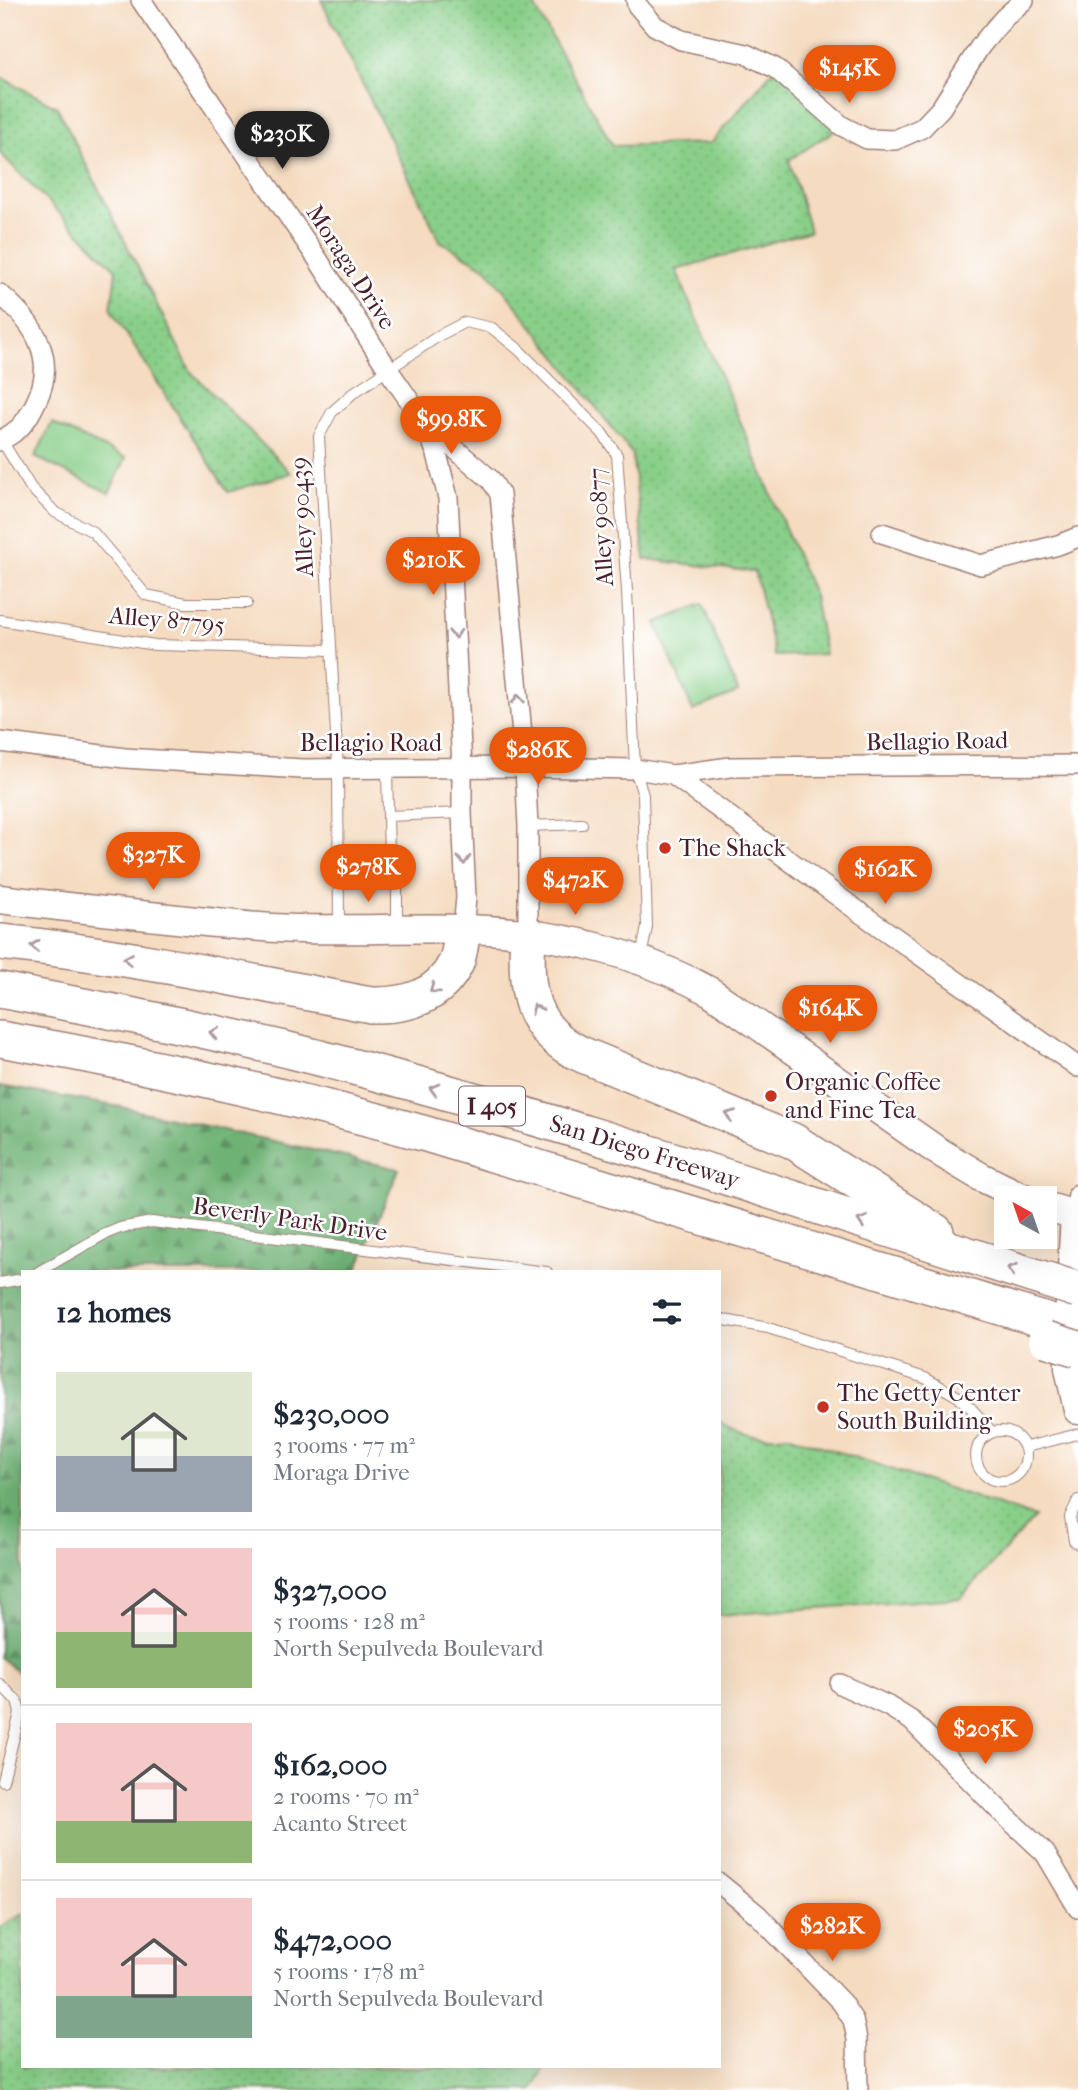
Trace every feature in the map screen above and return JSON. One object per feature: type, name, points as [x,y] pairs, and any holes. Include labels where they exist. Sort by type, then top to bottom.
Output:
[{"type":"highway","points":[[0,943],[70,950],[187,969],[371,1005],[392,1006],[411,1002],[443,983],[457,961],[463,930]]},
{"type":"highway","points":[[528,934],[526,965],[530,996],[541,1021],[559,1042],[583,1055],[793,1141],[974,1257]]},
{"type":"highway","name":"San Diego Freeway","points":[[0,990],[194,1028],[300,1053],[447,1093],[1064,1285]]},
{"type":"highway","points":[[0,1039],[160,1069],[426,1133],[1062,1335]]},
{"type":"highway","name":"I 405","points":[[0,1056],[184,1092],[401,1144],[1062,1335]]},
{"type":"main road","points":[[0,899],[255,926],[463,930],[528,934],[593,945],[641,960],[711,992],[936,1150],[1000,1186]]},
{"type":"main road","points":[[1057,1207],[1077,1208],[1069,1319],[1069,1367],[1078,1410]]},
{"type":"street","name":"Moraga Drive","points":[[141,0],[425,423],[438,454],[446,487],[463,767],[466,898],[463,930]]},
{"type":"street","points":[[636,0],[655,26],[681,40],[736,51],[755,58],[775,68],[842,126],[867,139],[895,140],[922,128],[941,108],[981,45],[1024,0]]},
{"type":"street","points":[[0,294],[19,310],[36,335],[46,367],[40,394],[26,422],[1,441]]},
{"type":"street","name":"Moraga Drive","points":[[425,423],[491,480],[499,494],[525,767],[528,934]]},
{"type":"street","points":[[446,487],[455,477],[468,470],[478,469]]},
{"type":"street","points":[[882,533],[981,565],[1058,545],[1078,537]]},
{"type":"street","name":"Bellagio Road","points":[[0,742],[125,758],[302,769],[525,767],[635,769],[673,775],[730,767],[1078,765]]},
{"type":"street","points":[[673,775],[862,914],[1078,1067]]},
{"type":"street","points":[[840,1684],[888,1706],[912,1721],[1045,1853],[1078,1908]]},
{"type":"street","points":[[721,1885],[758,1914],[842,2003],[853,2020],[857,2039],[858,2090]]},
{"type":"lane","name":"Alley 90877","points":[[389,371],[440,335],[465,322],[492,328],[519,349],[602,433],[617,455],[627,592],[635,769],[643,795],[647,927],[641,960]]},
{"type":"lane","name":"Alley 90439","points":[[339,928],[338,769],[319,436],[332,412],[353,393],[389,371]]},
{"type":"lane","points":[[1,441],[32,488],[55,512],[93,532],[146,595],[186,603],[247,603]]},
{"type":"lane","name":"Alley 87795","points":[[0,620],[155,645],[331,650]]},
{"type":"lane","points":[[387,769],[388,859],[397,870],[397,929]]},
{"type":"lane","points":[[388,816],[462,813]]},
{"type":"lane","points":[[528,826],[582,824]]},
{"type":"lane","name":"Beverly Park Drive","points":[[42,1270],[120,1227],[152,1222],[531,1270]]},
{"type":"lane","points":[[0,1283],[21,1279]]},
{"type":"lane","points":[[721,1319],[768,1328],[925,1378],[957,1396],[992,1432]]},
{"type":"lane","points":[[1000,1430],[1015,1434],[1026,1447],[1026,1465],[1019,1475],[1002,1482],[985,1476],[975,1458],[979,1442],[992,1432],[1000,1430]]},
{"type":"lane","points":[[1026,1447],[1078,1434]]},
{"type":"lane","points":[[1078,1500],[1070,1517],[1074,1541],[1078,1544]]},
{"type":"lane","points":[[0,1684],[17,1701],[20,1713],[3,1781]]},
{"type":"green space","points":[[321,0],[531,0],[613,146],[711,143],[775,68],[842,126],[789,160],[810,231],[676,270],[814,596],[825,654],[775,656],[755,572],[645,559],[632,454],[486,268],[440,241]]},
{"type":"green space","points":[[0,77],[57,107],[191,372],[291,473],[228,492],[111,310],[116,270],[0,153]]},
{"type":"green space","points":[[52,423],[126,458],[109,493],[35,457]]},
{"type":"green space","points":[[702,604],[738,692],[693,711],[656,623]]},
{"type":"green space","points":[[0,1086],[121,1107],[399,1169],[357,1270],[21,1270],[21,1675],[0,1657]]},
{"type":"green space","points":[[721,1422],[752,1435],[788,1435],[1035,1517],[961,1598],[721,1615]]},
{"type":"green space","points":[[21,1915],[21,2068],[544,2068],[533,2090],[0,2090],[0,1928]]},
{"type":"place","name":"The Shack","points":[[665,848]]},
{"type":"place","name":"Organic Coffee and Fine Tea","points":[[771,1096]]},
{"type":"place","name":"The Getty Center South Building","points":[[823,1407]]}]
